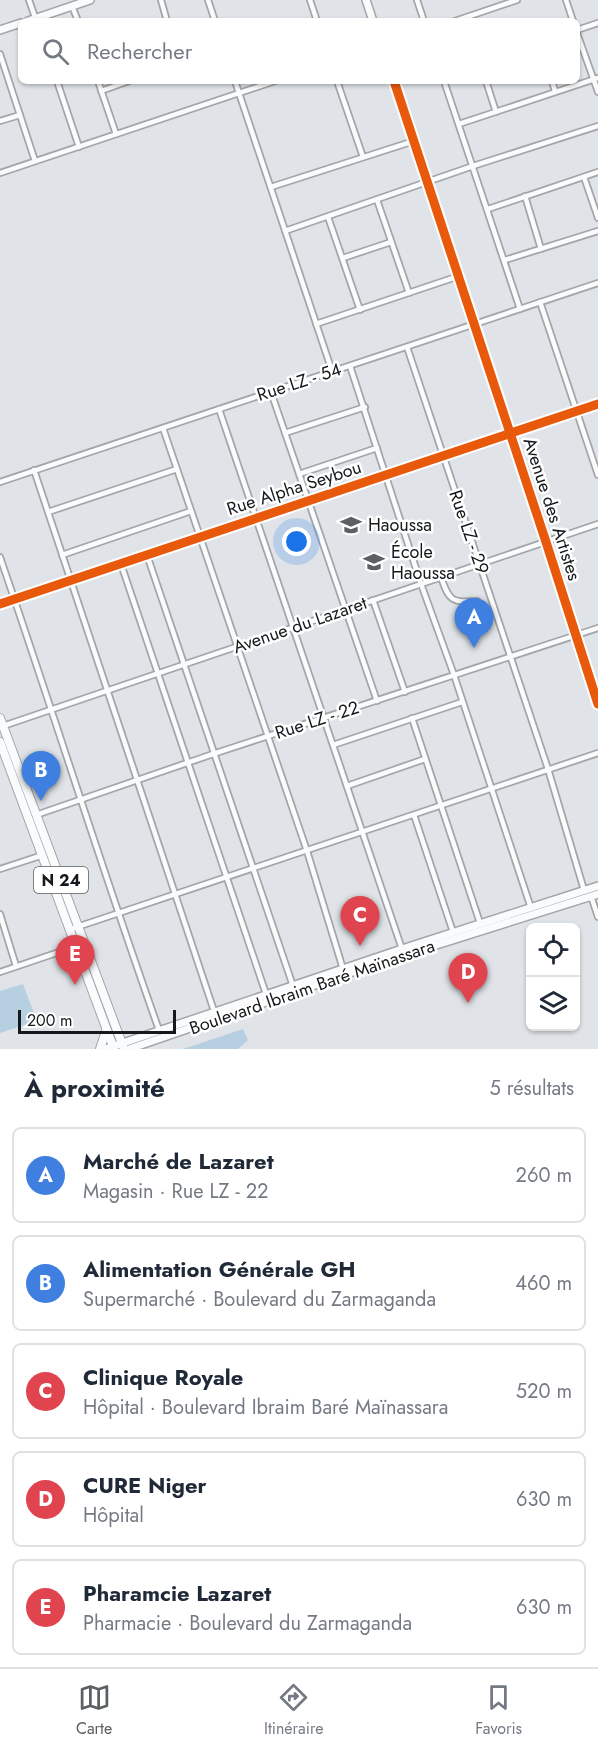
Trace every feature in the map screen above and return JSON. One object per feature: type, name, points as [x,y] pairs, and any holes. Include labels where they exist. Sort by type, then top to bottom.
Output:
[{"type":"main road","points":[[39,18],[90,0]]},
{"type":"main road","points":[[366,0],[372,18]]},
{"type":"main road","points":[[0,30],[18,24]]},
{"type":"main road","name":"Avenue des Artistes","points":[[395,84],[598,704]]},
{"type":"main road","name":"N 24","points":[[1,722],[36,815],[74,928],[77,946],[107,1029],[108,1048]]},
{"type":"main road","name":"N 24","points":[[0,742],[43,855],[123,1046]]},
{"type":"main road","name":"Boulevard Ibraim Baré Maïnassara","points":[[108,1048],[123,1046],[159,1030],[214,1011],[598,886]]},
{"type":"main road","name":"Boulevard Ibraim Baré Maïnassara","points":[[129,1049],[376,964],[595,895]]},
{"type":"main road","points":[[107,1029],[108,1048]]},
{"type":"street","points":[[29,0],[33,18]]},
{"type":"street","points":[[161,0],[165,18]]},
{"type":"street","points":[[208,0],[214,18]]},
{"type":"street","points":[[310,0],[316,18]]},
{"type":"street","points":[[417,0],[423,18]]},
{"type":"street","points":[[464,18],[517,0]]},
{"type":"street","points":[[566,0],[572,18]]},
{"type":"street","points":[[72,6],[77,18]]},
{"type":"street","points":[[580,30],[598,23]]},
{"type":"street","points":[[580,39],[596,79],[598,92]]},
{"type":"street","points":[[0,54],[35,161]]},
{"type":"street","points":[[580,84],[596,79]]},
{"type":"street","points":[[58,84],[79,147]]},
{"type":"street","points":[[99,84],[116,134]]},
{"type":"street","points":[[101,91],[121,84]]},
{"type":"street","points":[[236,84],[332,371]]},
{"type":"street","points":[[0,173],[266,84]]},
{"type":"street","points":[[338,84],[363,157]]},
{"type":"street","points":[[445,84],[520,309]]},
{"type":"street","points":[[487,84],[496,112]]},
{"type":"street","points":[[553,84],[555,91]]},
{"type":"street","points":[[459,124],[579,84]]},
{"type":"street","points":[[0,121],[20,115]]},
{"type":"street","points":[[285,231],[473,166],[598,126]]},
{"type":"street","points":[[271,188],[414,141]]},
{"type":"street","points":[[488,209],[598,172]]},
{"type":"street","points":[[584,177],[598,218]]},
{"type":"street","points":[[525,196],[542,249]]},
{"type":"street","points":[[377,200],[409,293]]},
{"type":"street","points":[[328,216],[360,310]]},
{"type":"street","points":[[505,260],[598,231]]},
{"type":"street","points":[[343,258],[391,242]]},
{"type":"street","points":[[316,324],[459,276]]},
{"type":"street","points":[[597,284],[598,290]]},
{"type":"street","name":"Rue LZ - 54","points":[[0,482],[597,284]]},
{"type":"street","points":[[540,302],[598,475]]},
{"type":"street","name":"Rue LZ - 29","points":[[407,347],[549,770],[584,890]]},
{"type":"street","points":[[350,366],[531,908]]},
{"type":"street","points":[[271,392],[376,701]]},
{"type":"street","name":"Rue Alpha Seybou","points":[[0,604],[598,404]]},
{"type":"street","points":[[285,434],[365,408]]},
{"type":"street","points":[[219,409],[402,949]]},
{"type":"street","points":[[163,428],[307,850],[343,969]]},
{"type":"street","points":[[299,474],[378,448]]},
{"type":"street","points":[[48,512],[177,469]]},
{"type":"street","points":[[34,470],[214,1011]]},
{"type":"street","points":[[62,555],[191,511]]},
{"type":"street","name":"Avenue du Lazaret","points":[[1,722],[51,710],[598,524]]},
{"type":"street","points":[[147,555],[292,986]]},
{"type":"street","points":[[0,557],[82,799],[117,912],[159,1030]]},
{"type":"street","points":[[121,564],[266,994]]},
{"type":"street","points":[[441,577],[451,598],[456,602],[477,601]]},
{"type":"street","points":[[373,600],[405,692]]},
{"type":"street","name":"Rue LZ - 22","points":[[36,815],[267,736],[598,628]]},
{"type":"street","points":[[333,745],[462,702]]},
{"type":"street","points":[[412,718],[480,923]]},
{"type":"street","points":[[74,928],[598,753]]},
{"type":"street","points":[[346,786],[425,759]]},
{"type":"street","points":[[414,815],[453,932]]},
{"type":"street","points":[[0,869],[43,855]]},
{"type":"street","points":[[595,895],[598,917]]},
{"type":"street","points":[[0,914],[16,966]]},
{"type":"street","points":[[0,972],[77,946]]},
{"type":"shaded area","points":[[23,984],[37,1021],[0,1033],[0,991]]},
{"type":"shaded area","points":[[243,1029],[248,1040],[238,1049],[183,1049]]},
{"type":"cycle path","points":[[395,84],[598,704]]},
{"type":"cycle path","points":[[0,604],[598,404]]},
{"type":"place","name":"Haoussa","points":[[351,525]]},
{"type":"place","name":"École Haoussa","points":[[374,562]]},
{"type":"place","name":"Marché de Lazaret","points":[[474,648]]},
{"type":"place","name":"Alimentation Générale GH","points":[[41,801]]},
{"type":"place","name":"Clinique Royale","points":[[360,946]]},
{"type":"place","name":"Pharamcie Lazaret","points":[[75,985]]},
{"type":"place","name":"CURE Niger","points":[[468,1003]]}]
